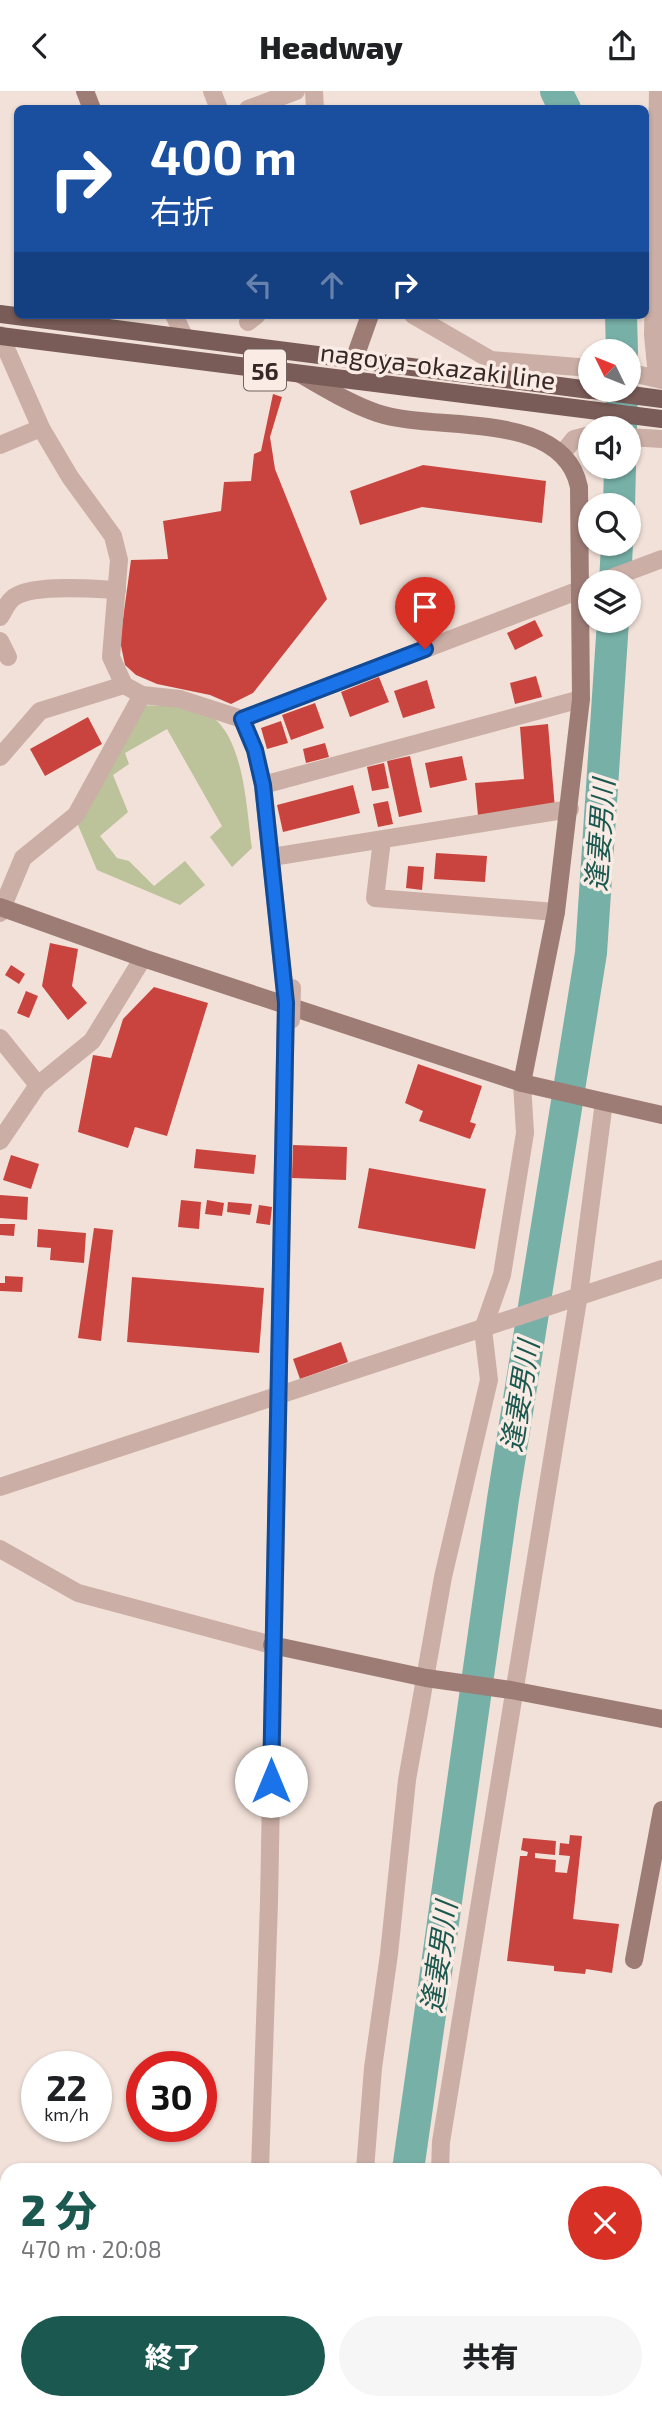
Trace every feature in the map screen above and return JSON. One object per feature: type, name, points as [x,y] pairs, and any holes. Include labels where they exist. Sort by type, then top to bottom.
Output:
[{"type":"main road","name":"nagoya-okazaki line","points":[[42,319],[578,388]]},
{"type":"main road","name":"nagoya-okazaki line","points":[[0,335],[662,419]]},
{"type":"main road","name":"nagoya-okazaki line","points":[[641,396],[662,399]]},
{"type":"street","points":[[259,105],[296,91]]},
{"type":"street","points":[[656,377],[653,335],[658,91]]},
{"type":"street","points":[[176,319],[184,336]]},
{"type":"street","points":[[354,360],[369,319]]},
{"type":"street","points":[[420,319],[491,360],[578,366]]},
{"type":"street","points":[[0,335],[41,429],[113,536],[120,560],[111,657],[124,685],[142,695],[180,699],[242,719],[578,591]]},
{"type":"street","points":[[300,374],[377,413],[522,433],[546,441],[576,469],[588,570]]},
{"type":"street","points":[[0,445],[41,429]]},
{"type":"street","points":[[562,454],[574,439],[578,438]]},
{"type":"street","points":[[641,438],[660,440]]},
{"type":"street","points":[[632,570],[659,560]]},
{"type":"street","points":[[0,617],[11,599],[20,593],[74,588],[117,590]]},
{"type":"street","points":[[366,2163],[373,2068],[389,1954],[407,1780],[430,1679],[443,1577],[489,1380],[486,1327],[504,1262],[525,1133],[528,1084],[570,809],[586,633]]},
{"type":"street","points":[[0,757],[40,711],[124,685]]},
{"type":"street","points":[[142,695],[83,804],[76,814],[23,859],[1,909],[528,1084],[662,1115]]},
{"type":"street","points":[[263,785],[581,699]]},
{"type":"street","points":[[242,719],[255,750],[263,785],[290,1004],[260,2163]]},
{"type":"street","points":[[272,857],[570,809]]},
{"type":"street","points":[[382,840],[375,898],[556,912]]},
{"type":"street","points":[[0,1141],[38,1085],[92,1041],[143,958]]},
{"type":"street","points":[[0,1038],[38,1085]]},
{"type":"street","points":[[440,2163],[441,2142],[575,1296],[602,1101]]},
{"type":"street","points":[[0,1487],[662,1269]]},
{"type":"street","points":[[0,1549],[78,1593],[272,1645],[430,1679],[514,1690],[662,1719]]},
{"type":"street","points":[[634,1961],[662,1809]]},
{"type":"green space","points":[[138,705],[202,711],[216,720],[227,734],[241,771],[252,848],[232,867],[210,837],[222,826],[167,729],[125,753],[129,764],[113,775],[128,812],[100,836],[117,858],[129,861],[154,886],[185,861],[205,885],[180,905],[97,870],[78,825]]},
{"type":"building","points":[[273,394],[282,397],[270,437],[275,469],[327,599],[253,693],[231,704],[210,695],[157,684],[136,675],[125,665],[120,641],[131,560],[168,559],[163,521],[221,511],[224,482],[251,481],[254,454],[261,451]]},
{"type":"building","points":[[423,465],[546,481],[542,523],[422,507],[360,525],[350,491]]},
{"type":"building","points":[[535,620],[543,636],[515,650],[507,633]]},
{"type":"building","points":[[536,676],[542,697],[515,704],[510,683]]},
{"type":"building","points":[[379,677],[389,702],[350,717],[341,692]]},
{"type":"building","points":[[427,680],[435,708],[403,718],[394,691]]},
{"type":"building","points":[[315,703],[324,728],[291,740],[282,715]]},
{"type":"building","points":[[88,717],[102,744],[45,776],[30,749]]},
{"type":"building","points":[[281,721],[288,743],[267,749],[261,728]]},
{"type":"building","points":[[548,724],[555,809],[478,816],[475,783],[524,779],[520,727]]},
{"type":"building","points":[[325,743],[329,757],[306,763],[303,749]]},
{"type":"building","points":[[410,756],[422,812],[399,817],[387,761]]},
{"type":"building","points":[[462,756],[467,780],[430,788],[425,763]]},
{"type":"building","points":[[384,763],[389,788],[372,791],[367,767]]},
{"type":"building","points":[[353,785],[360,813],[283,832],[277,805]]},
{"type":"building","points":[[388,801],[393,824],[378,827],[373,804]]},
{"type":"building","points":[[436,853],[487,856],[485,882],[434,879]]},
{"type":"building","points":[[408,866],[424,867],[422,890],[406,888]]},
{"type":"building","points":[[50,943],[78,949],[72,986],[87,1003],[68,1020],[42,986]]},
{"type":"building","points":[[11,965],[25,974],[19,984],[5,975]]},
{"type":"building","points":[[154,987],[208,1003],[167,1136],[135,1127],[128,1148],[78,1132],[93,1055],[111,1058],[123,1019]]},
{"type":"building","points":[[26,991],[38,996],[29,1018],[17,1013]]},
{"type":"building","points":[[418,1064],[482,1086],[470,1122],[476,1124],[470,1139],[419,1121],[423,1111],[405,1103]]},
{"type":"building","points":[[293,1145],[347,1147],[346,1180],[292,1178]]},
{"type":"building","points":[[196,1149],[256,1155],[254,1174],[194,1168]]},
{"type":"building","points":[[11,1155],[39,1164],[31,1189],[3,1180]]},
{"type":"building","points":[[369,1168],[486,1189],[475,1249],[358,1228]]},
{"type":"building","points":[[0,1195],[28,1197],[27,1220],[0,1218]]},
{"type":"building","points":[[181,1200],[201,1202],[199,1229],[178,1227]]},
{"type":"building","points":[[207,1200],[224,1203],[222,1216],[205,1214]]},
{"type":"building","points":[[228,1202],[252,1204],[250,1215],[227,1212]]},
{"type":"building","points":[[259,1205],[272,1207],[270,1225],[256,1223]]},
{"type":"building","points":[[0,1224],[15,1224],[14,1236],[0,1235]]},
{"type":"building","points":[[94,1228],[113,1230],[101,1341],[78,1338]]},
{"type":"building","points":[[38,1229],[86,1233],[84,1263],[50,1260],[51,1248],[37,1247]]},
{"type":"building","points":[[5,1276],[23,1277],[22,1292],[0,1291],[0,1283],[5,1283]]},
{"type":"building","points":[[132,1277],[264,1288],[259,1353],[127,1342]]},
{"type":"building","points":[[341,1342],[348,1362],[300,1379],[293,1359]]},
{"type":"building","points":[[570,1835],[582,1836],[573,1919],[619,1924],[612,1973],[586,1969],[585,1974],[554,1971],[554,1966],[507,1961],[520,1856],[527,1856],[528,1852],[521,1850],[523,1838],[556,1841],[555,1855],[535,1853],[535,1858],[556,1860],[555,1872],[567,1873],[570,1856],[559,1855],[560,1843],[569,1844]]},
{"type":"waterway","name":"逢妻男川","points":[[556,91],[563,105]]},
{"type":"waterway","name":"逢妻男川","points":[[621,319],[622,339]]},
{"type":"waterway","name":"逢妻男川","points":[[621,416],[622,403]]},
{"type":"waterway","name":"逢妻男川","points":[[619,493],[620,479]]},
{"type":"waterway","name":"逢妻男川","points":[[616,556],[616,570]]},
{"type":"waterway","name":"逢妻男川","points":[[409,2163],[503,1499],[591,953],[612,633]]},
{"type":"route","points":[[271,1781],[272,1617],[286,1003],[263,785],[255,750],[242,719],[425,649]]}]
